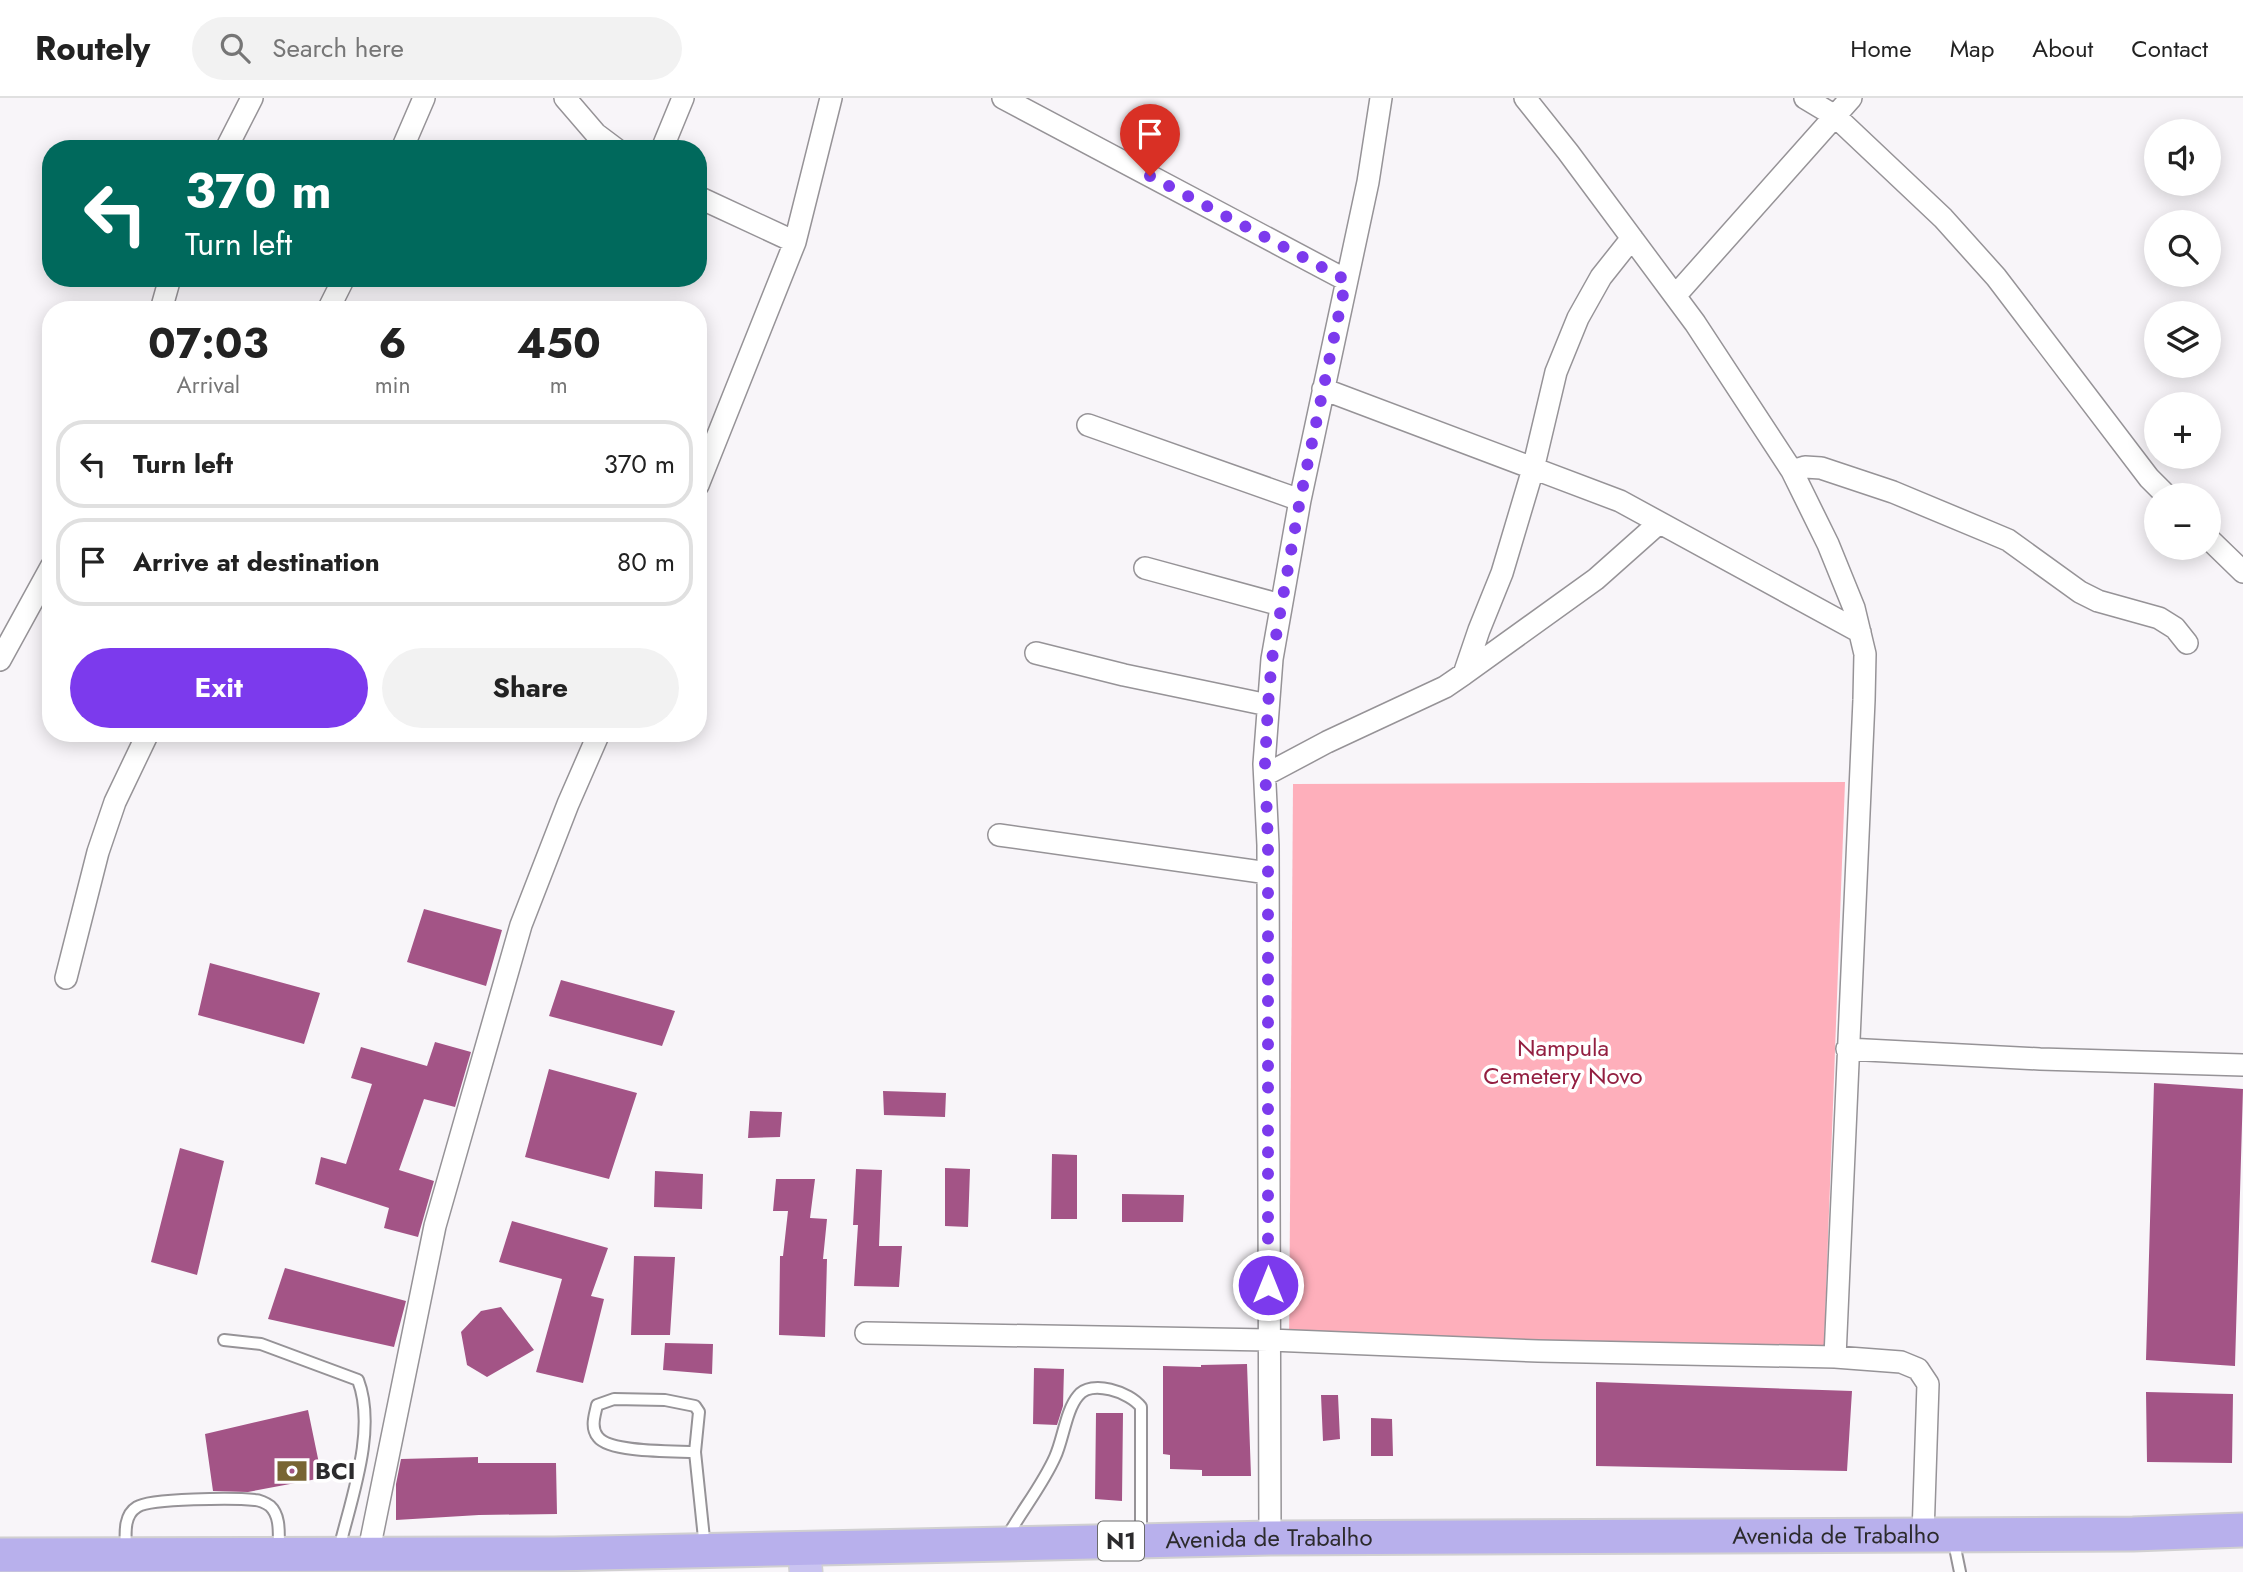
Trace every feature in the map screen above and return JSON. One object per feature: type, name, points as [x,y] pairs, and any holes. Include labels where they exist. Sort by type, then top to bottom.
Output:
[{"type":"highway","name":"Avenida de Trabalho","points":[[0,1555],[353,1555],[705,1550],[805,1560],[1003,1544],[1270,1538],[2133,1534],[2243,1530]]},
{"type":"street","points":[[231,140],[252,98]]},
{"type":"street","points":[[406,140],[424,98]]},
{"type":"street","points":[[565,98],[604,140]]},
{"type":"street","points":[[666,140],[683,98]]},
{"type":"street","points":[[707,462],[795,242],[831,98]]},
{"type":"street","points":[[1003,98],[1346,280]]},
{"type":"street","points":[[1270,1538],[1268,873],[1265,775],[1268,705],[1272,659],[1300,500],[1368,181],[1381,98]]},
{"type":"street","points":[[1525,98],[1675,296],[1792,471],[1828,544],[1854,608],[1860,632],[1865,654],[1865,688],[1835,1357]]},
{"type":"street","points":[[1805,98],[1835,116],[1943,218],[1996,277],[2154,483]]},
{"type":"street","points":[[1675,296],[1851,98]]},
{"type":"street","points":[[707,201],[795,242]]},
{"type":"street","points":[[1464,674],[1502,573],[1533,469],[1556,372],[1578,318],[1601,277],[1632,238]]},
{"type":"street","points":[[1323,389],[1620,501],[1860,632]]},
{"type":"street","points":[[1088,425],[1300,500]]},
{"type":"street","points":[[1792,471],[1805,467],[1821,468],[1893,492],[1989,531],[2008,540],[2098,601],[2159,618],[2175,628],[2187,642]]},
{"type":"street","points":[[1265,775],[1327,742],[1445,687],[1596,579],[1659,523]]},
{"type":"street","points":[[2221,551],[2243,572]]},
{"type":"street","points":[[1145,568],[1281,605]]},
{"type":"street","points":[[0,660],[42,583]]},
{"type":"street","points":[[1036,653],[1124,675],[1268,705]]},
{"type":"street","points":[[66,978],[98,852],[115,802],[144,742]]},
{"type":"street","points":[[353,1555],[439,1213],[521,926],[595,742]]},
{"type":"street","points":[[999,835],[1268,873]]},
{"type":"street","points":[[1847,1049],[2243,1065]]},
{"type":"street","points":[[866,1333],[1268,1340],[1538,1351],[1835,1357],[1901,1362],[1919,1369],[1928,1384],[1938,1535]]},
{"type":"lane","points":[[224,1340],[261,1344],[359,1380],[366,1412],[359,1465],[353,1555]]},
{"type":"lane","points":[[1003,1544],[1055,1457],[1076,1399],[1086,1390],[1095,1388],[1120,1391],[1136,1400],[1141,1407],[1141,1541]]},
{"type":"lane","points":[[695,1452],[613,1446],[599,1439],[595,1433],[593,1422],[597,1405],[614,1399],[665,1400],[695,1406],[699,1412],[695,1452],[705,1550]]},
{"type":"lane","points":[[126,1555],[126,1526],[130,1514],[138,1506],[180,1501],[257,1500],[270,1506],[278,1521],[279,1555]]},
{"type":"lane","points":[[1938,1535],[1960,1572]]},
{"type":"green space","name":"Nampula Cemetery Novo","points":[[1845,782],[1824,1346],[1289,1350],[1293,784]]},
{"type":"building","points":[[424,909],[502,930],[486,986],[407,962]]},
{"type":"building","points":[[210,963],[320,993],[304,1044],[198,1015]]},
{"type":"building","points":[[561,980],[675,1011],[662,1046],[549,1016]]},
{"type":"building","points":[[435,1042],[471,1052],[455,1107],[424,1099],[399,1170],[434,1181],[418,1237],[384,1228],[389,1208],[315,1184],[321,1157],[346,1164],[372,1084],[351,1078],[361,1047],[427,1066]]},
{"type":"building","points":[[549,1069],[637,1093],[609,1179],[525,1157]]},
{"type":"building","points":[[2154,1083],[2243,1089],[2235,1366],[2146,1360]]},
{"type":"building","points":[[883,1091],[946,1093],[945,1117],[884,1115]]},
{"type":"building","points":[[750,1111],[782,1112],[780,1137],[748,1138]]},
{"type":"building","points":[[180,1148],[224,1161],[197,1275],[151,1262]]},
{"type":"building","points":[[1052,1154],[1077,1155],[1077,1219],[1051,1219]]},
{"type":"building","points":[[945,1168],[970,1169],[968,1227],[945,1226]]},
{"type":"building","points":[[856,1169],[882,1170],[879,1246],[902,1246],[899,1287],[854,1286],[858,1225],[853,1225]]},
{"type":"building","points":[[655,1171],[703,1174],[702,1209],[654,1207]]},
{"type":"building","points":[[776,1179],[815,1179],[810,1218],[827,1219],[823,1259],[827,1259],[825,1337],[779,1335],[780,1256],[783,1256],[788,1211],[773,1211]]},
{"type":"building","points":[[1122,1194],[1184,1195],[1183,1222],[1122,1222]]},
{"type":"building","points":[[512,1221],[608,1248],[591,1296],[604,1299],[583,1383],[536,1372],[562,1279],[499,1262]]},
{"type":"building","points":[[634,1256],[675,1257],[670,1335],[631,1335]]},
{"type":"building","points":[[285,1268],[406,1301],[394,1347],[268,1319]]},
{"type":"building","points":[[501,1307],[534,1350],[487,1377],[467,1365],[461,1332],[481,1311]]},
{"type":"building","points":[[665,1343],[713,1344],[712,1374],[663,1370]]},
{"type":"building","points":[[1247,1364],[1251,1476],[1202,1476],[1202,1470],[1170,1469],[1170,1455],[1163,1454],[1163,1366]]},
{"type":"building","points":[[1034,1368],[1064,1369],[1063,1406],[1057,1425],[1033,1424]]},
{"type":"building","points":[[1596,1382],[1852,1391],[1847,1471],[1596,1466]]},
{"type":"building","points":[[2146,1392],[2233,1394],[2232,1463],[2147,1462]]},
{"type":"building","points":[[1321,1395],[1338,1395],[1340,1439],[1323,1441]]},
{"type":"building","points":[[308,1410],[322,1478],[248,1492],[213,1491],[205,1434]]},
{"type":"building","points":[[1096,1413],[1123,1413],[1122,1501],[1095,1499]]},
{"type":"building","points":[[1371,1418],[1392,1419],[1393,1456],[1371,1456]]},
{"type":"building","points":[[478,1457],[478,1463],[556,1463],[557,1514],[396,1520],[396,1484],[401,1459]]},
{"type":"place","name":"BCI","points":[[292,1471]]},
{"type":"route","points":[[1150,176],[1346,280],[1300,500],[1272,659],[1268,705],[1265,764],[1268,845],[1268,1285]]}]
